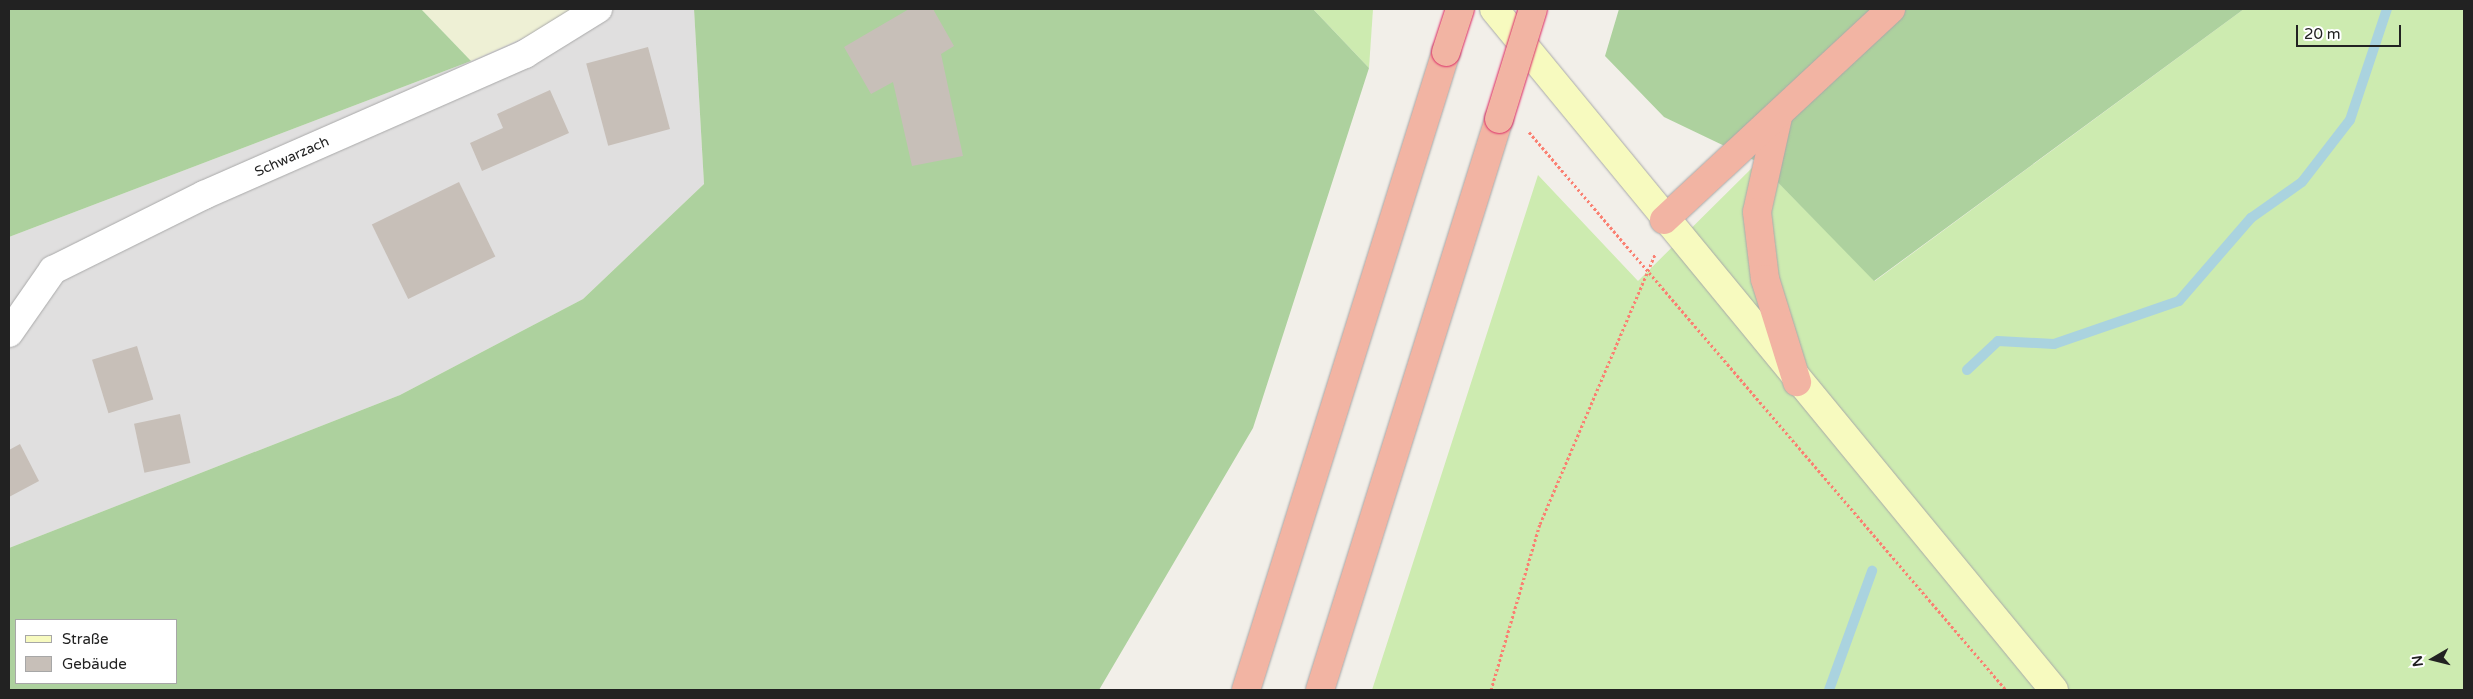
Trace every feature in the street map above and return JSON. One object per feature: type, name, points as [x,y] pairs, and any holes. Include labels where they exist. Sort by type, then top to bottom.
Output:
[{"type":"highway","points":[[1246,690],[1460,9]]},
{"type":"highway","points":[[1320,690],[1511,121],[1533,9]]},
{"type":"highway","points":[[1664,220],[1778,117],[1891,9]]},
{"type":"highway","points":[[1778,117],[1757,212],[1765,279],[1797,382]]},
{"type":"main road","points":[[1494,9],[1797,382],[2054,690]]},
{"type":"street","name":"Schwarzach","points":[[9,333],[53,270],[204,196],[526,54],[598,9]]},
{"type":"path","points":[[1511,121],[1649,277],[2006,690]]},
{"type":"path","points":[[1491,690],[1540,524],[1649,277],[1664,220]]},
{"type":"shaded area","points":[[588,9],[694,9],[704,184],[583,299],[400,395],[9,548],[9,237],[471,61]]},
{"type":"green space","points":[[9,9],[421,9],[471,61],[9,237]]},
{"type":"green space","points":[[421,9],[588,9],[471,61]]},
{"type":"green space","points":[[694,9],[1313,9],[1369,68],[1253,428],[1099,690],[9,690],[9,548],[400,395],[583,299],[704,184]]},
{"type":"green space","points":[[1313,9],[1373,9],[1369,68]]},
{"type":"green space","points":[[1619,9],[2244,9],[1874,281],[1758,162],[1664,117],[1605,56]]},
{"type":"green space","points":[[2244,9],[2464,9],[2464,690],[1372,690],[1538,175],[1638,281],[1758,162],[1875,281]]},
{"type":"building","points":[[909,9],[933,9],[954,46],[941,54],[963,156],[912,166],[893,82],[871,94],[844,47]]},
{"type":"building","points":[[648,47],[670,129],[608,146],[586,64]]},
{"type":"building","points":[[550,90],[569,133],[482,171],[470,143],[503,128],[497,114]]},
{"type":"building","points":[[459,182],[495,257],[408,299],[372,225]]},
{"type":"building","points":[[137,346],[153,400],[108,413],[92,360]]},
{"type":"building","points":[[180,414],[190,463],[144,473],[134,424]]},
{"type":"building","points":[[20,444],[39,481],[9,497],[9,450]]},
{"type":"waterway","points":[[1967,370],[1998,341],[2054,344],[2179,301],[2251,218],[2302,182],[2350,120],[2387,9]]},
{"type":"waterway","points":[[1829,690],[1872,571]]}]
